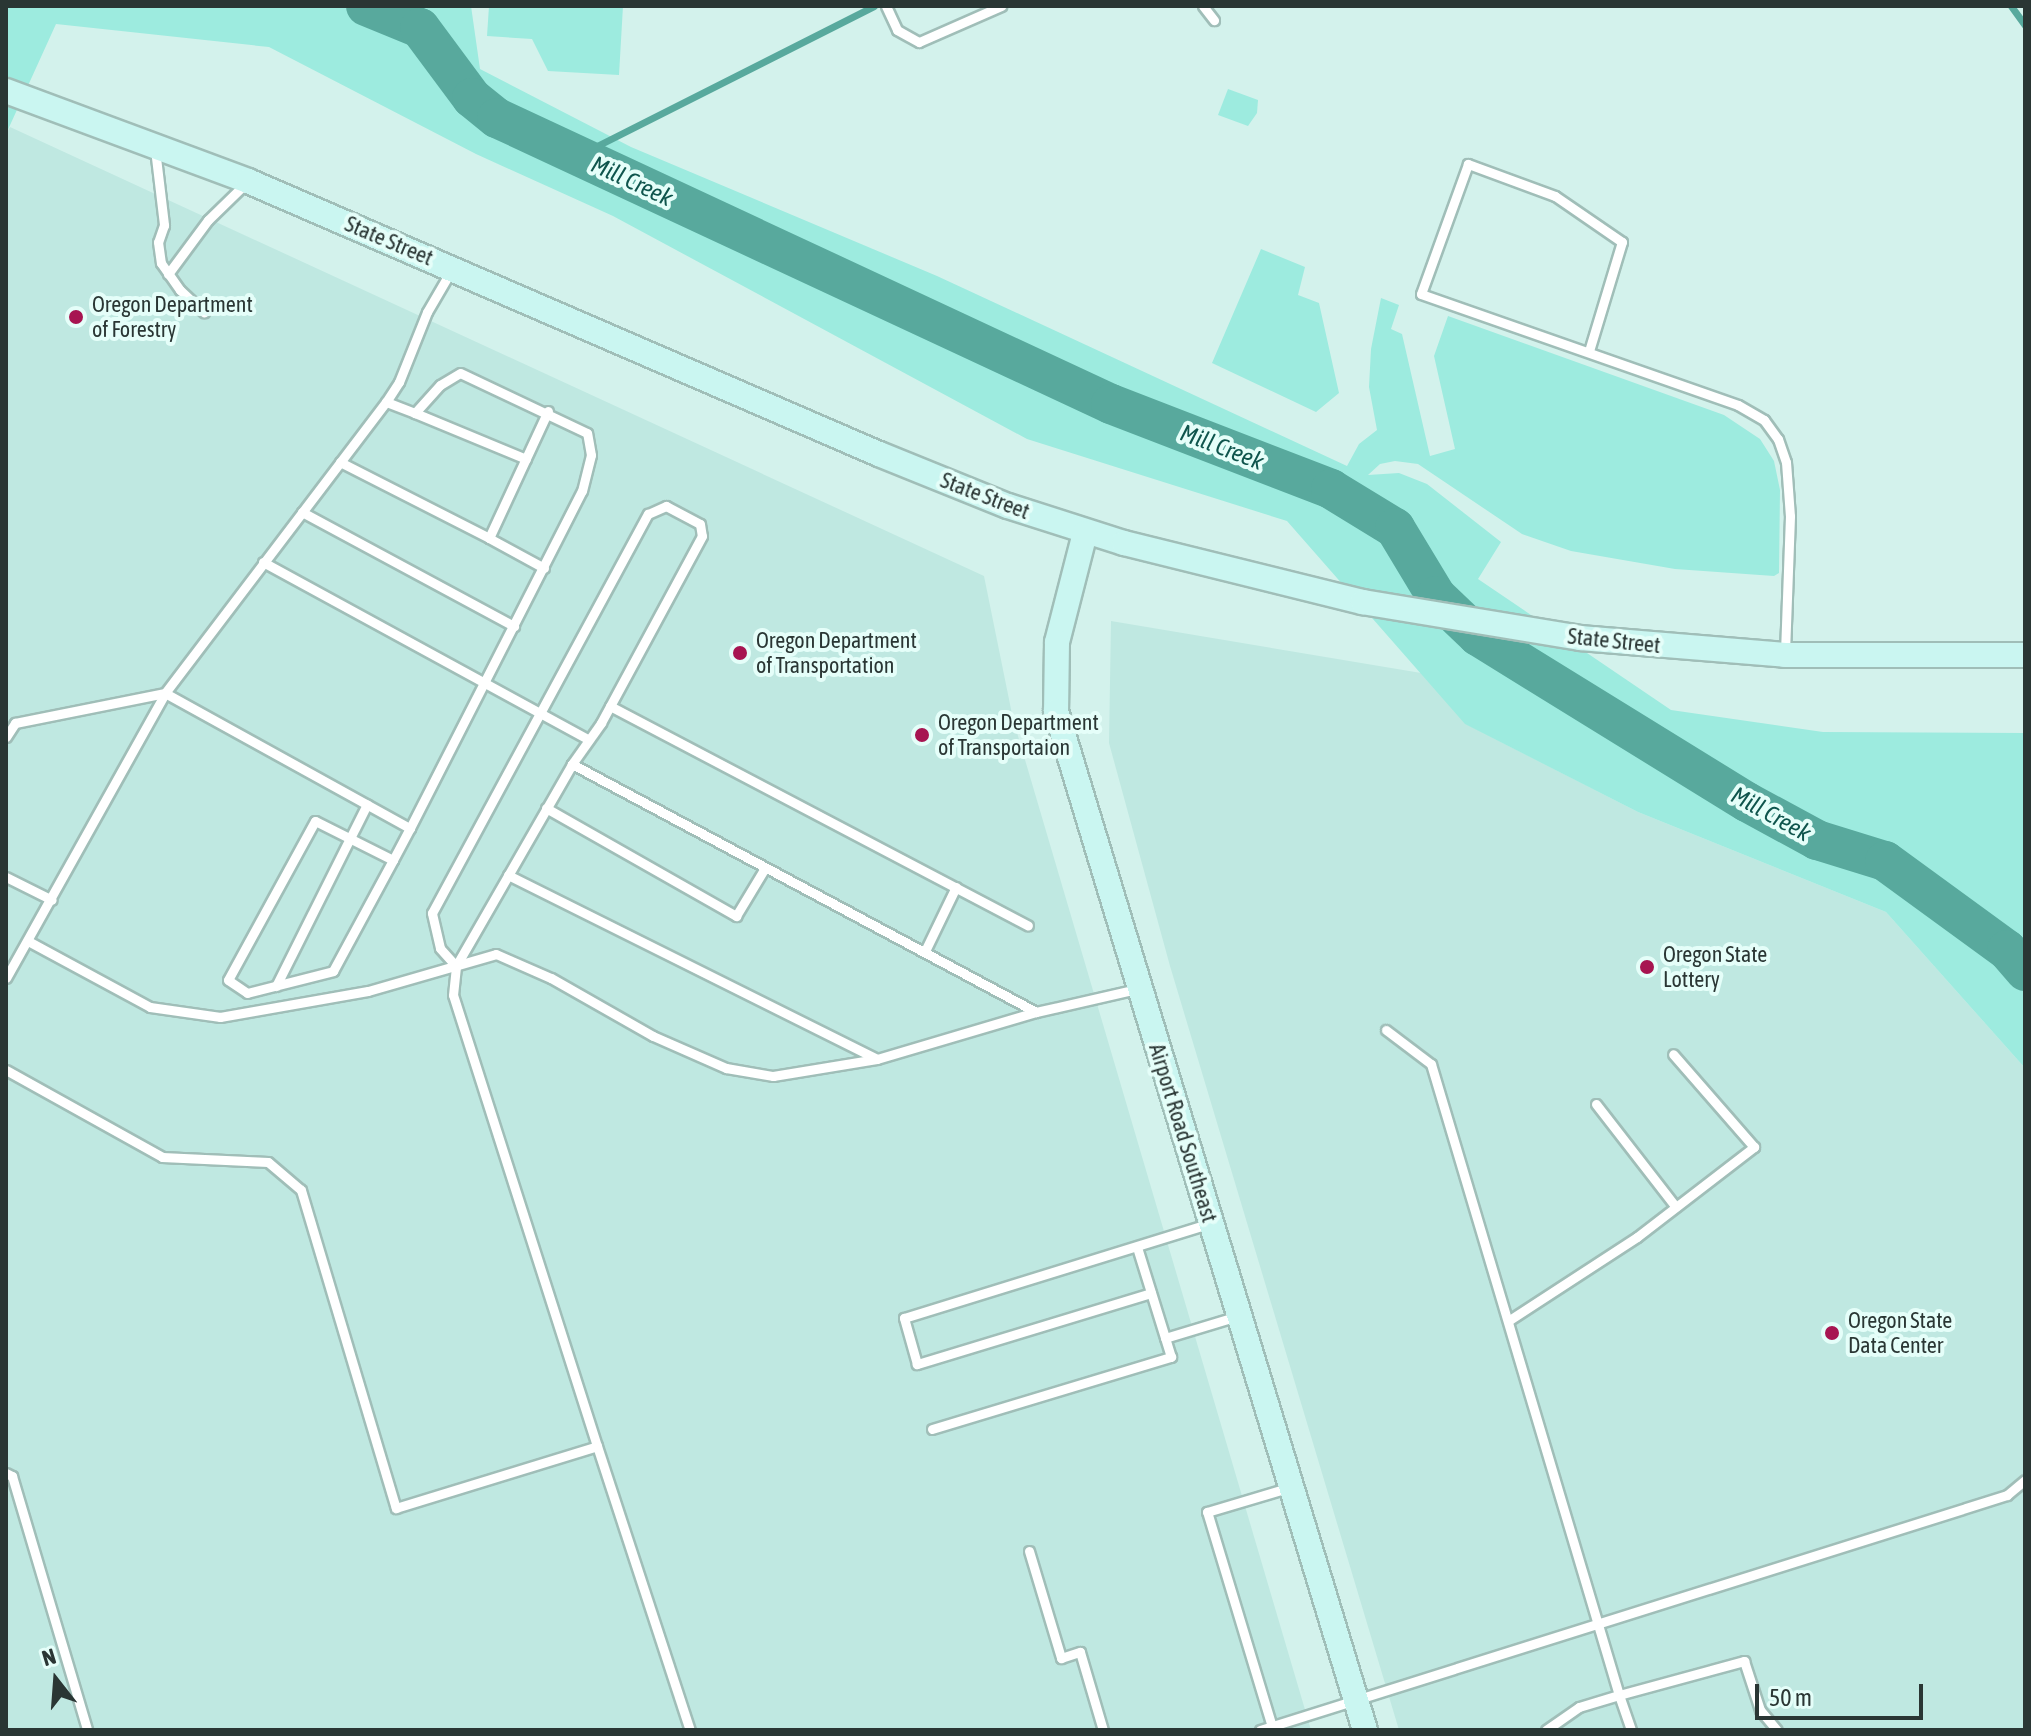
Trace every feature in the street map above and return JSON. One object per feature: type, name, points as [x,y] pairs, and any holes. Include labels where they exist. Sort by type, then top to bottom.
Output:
[{"type":"main road","name":"State Street","points":[[6,91],[248,181],[791,417],[1008,506],[1085,533],[1363,602],[1580,638],[1785,655],[2025,655]]},
{"type":"main road","name":"Airport Road Southeast","points":[[1085,533],[1057,642],[1055,702],[1066,751],[1365,1730]]},
{"type":"lane","points":[[888,10],[897,30],[919,42],[1001,6]]},
{"type":"lane","points":[[1203,6],[1214,20]]},
{"type":"lane","points":[[155,145],[164,225],[158,242],[161,263],[204,312]]},
{"type":"lane","points":[[1589,351],[1622,242],[1555,196],[1468,164],[1421,294],[1738,405],[1764,420],[1778,439],[1786,462],[1790,516],[1785,655]]},
{"type":"lane","points":[[168,274],[208,220],[248,181]]},
{"type":"lane","points":[[6,978],[165,693],[386,402],[399,382],[427,312],[453,268]]},
{"type":"lane","points":[[393,860],[315,821],[228,980],[247,993],[333,971],[393,860],[410,828],[582,491],[591,455],[587,433],[548,411],[460,373],[440,385],[415,413]]},
{"type":"lane","points":[[386,402],[526,459]]},
{"type":"lane","points":[[489,538],[548,411]]},
{"type":"lane","points":[[340,462],[544,568]]},
{"type":"lane","points":[[456,966],[440,948],[432,913],[648,514],[666,506],[700,524],[702,536],[601,723],[572,764],[456,966],[453,995],[690,1730]]},
{"type":"lane","points":[[302,512],[514,626]]},
{"type":"lane","points":[[263,562],[589,740]]},
{"type":"lane","points":[[6,737],[15,723],[165,693],[410,828]]},
{"type":"lane","points":[[610,706],[1028,925]]},
{"type":"lane","points":[[572,764],[1036,1012]]},
{"type":"lane","points":[[276,986],[367,804]]},
{"type":"lane","points":[[546,808],[736,916],[765,868]]},
{"type":"lane","points":[[508,875],[877,1059]]},
{"type":"lane","points":[[6,877],[52,900]]},
{"type":"lane","points":[[925,951],[956,887]]},
{"type":"lane","points":[[28,941],[150,1007],[220,1017],[368,991],[496,954],[551,978],[653,1036],[726,1068],[773,1076],[877,1059],[1036,1012],[1138,988]]},
{"type":"lane","points":[[1386,1030],[1431,1064],[1631,1730]]},
{"type":"lane","points":[[1508,1321],[1676,1207],[1754,1147],[1673,1054]]},
{"type":"lane","points":[[6,1070],[162,1157],[268,1162],[301,1190],[396,1508],[597,1446]]},
{"type":"lane","points":[[1596,1104],[1676,1207]]},
{"type":"lane","points":[[1151,1293],[917,1364],[904,1318],[1211,1223]]},
{"type":"lane","points":[[932,1429],[1171,1357],[1137,1247]]},
{"type":"lane","points":[[1165,1338],[1239,1316]]},
{"type":"lane","points":[[6,1473],[12,1476],[87,1730]]},
{"type":"lane","points":[[1260,1730],[2007,1495],[2025,1480]]},
{"type":"lane","points":[[1273,1728],[1207,1512],[1291,1487]]},
{"type":"lane","points":[[1029,1551],[1061,1658],[1080,1652],[1103,1730]]},
{"type":"lane","points":[[1546,1730],[1579,1707],[1744,1661],[1760,1710],[1777,1730]]},
{"type":"shaded area","points":[[10,127],[984,576],[1013,719],[1311,1730],[6,1730],[6,134]]},
{"type":"shaded area","points":[[1111,621],[1421,673],[1466,724],[1638,812],[1886,912],[2025,1068],[2025,1730],[1399,1730],[1170,966],[1109,743]]},
{"type":"green space","points":[[6,6],[471,6],[480,69],[631,147],[937,276],[1347,466],[1359,444],[1377,430],[1369,387],[1371,349],[1381,298],[1399,305],[1391,329],[1402,334],[1430,456],[1455,449],[1434,356],[1448,316],[1724,415],[1760,439],[1774,461],[1780,490],[1779,573],[1774,576],[1675,569],[1571,551],[1522,534],[1418,464],[1395,461],[1380,464],[1368,475],[1399,473],[1427,484],[1501,542],[1478,579],[1671,710],[1823,732],[2025,733],[2025,1068],[1886,912],[1638,812],[1465,724],[1287,521],[1027,439],[613,216],[476,154],[269,47],[56,24],[6,134]]},
{"type":"green space","points":[[489,6],[623,6],[619,75],[548,71],[532,39],[487,36]]},
{"type":"green space","points":[[1228,89],[1258,100],[1257,113],[1248,126],[1218,115]]},
{"type":"green space","points":[[1261,249],[1305,267],[1298,295],[1319,303],[1339,393],[1316,412],[1212,363]]},
{"type":"waterway","name":"Mill Creek","points":[[366,6],[420,28],[472,98],[497,118],[1111,404],[1331,489],[1395,528],[1436,596],[1478,636],[1747,802],[1817,840],[1885,861],[2007,950],[2025,971]]},
{"type":"waterway","points":[[581,154],[874,6]]},
{"type":"waterway","points":[[2011,6],[2025,25]]},
{"type":"place","name":"Oregon Department of Forestry","points":[[76,317]]},
{"type":"place","name":"Oregon Department of Transportation","points":[[740,653]]},
{"type":"place","name":"Oregon Department of Transportaion","points":[[922,735]]},
{"type":"place","name":"Oregon State Lottery","points":[[1647,967]]},
{"type":"place","name":"Oregon State Data Center","points":[[1832,1333]]}]
